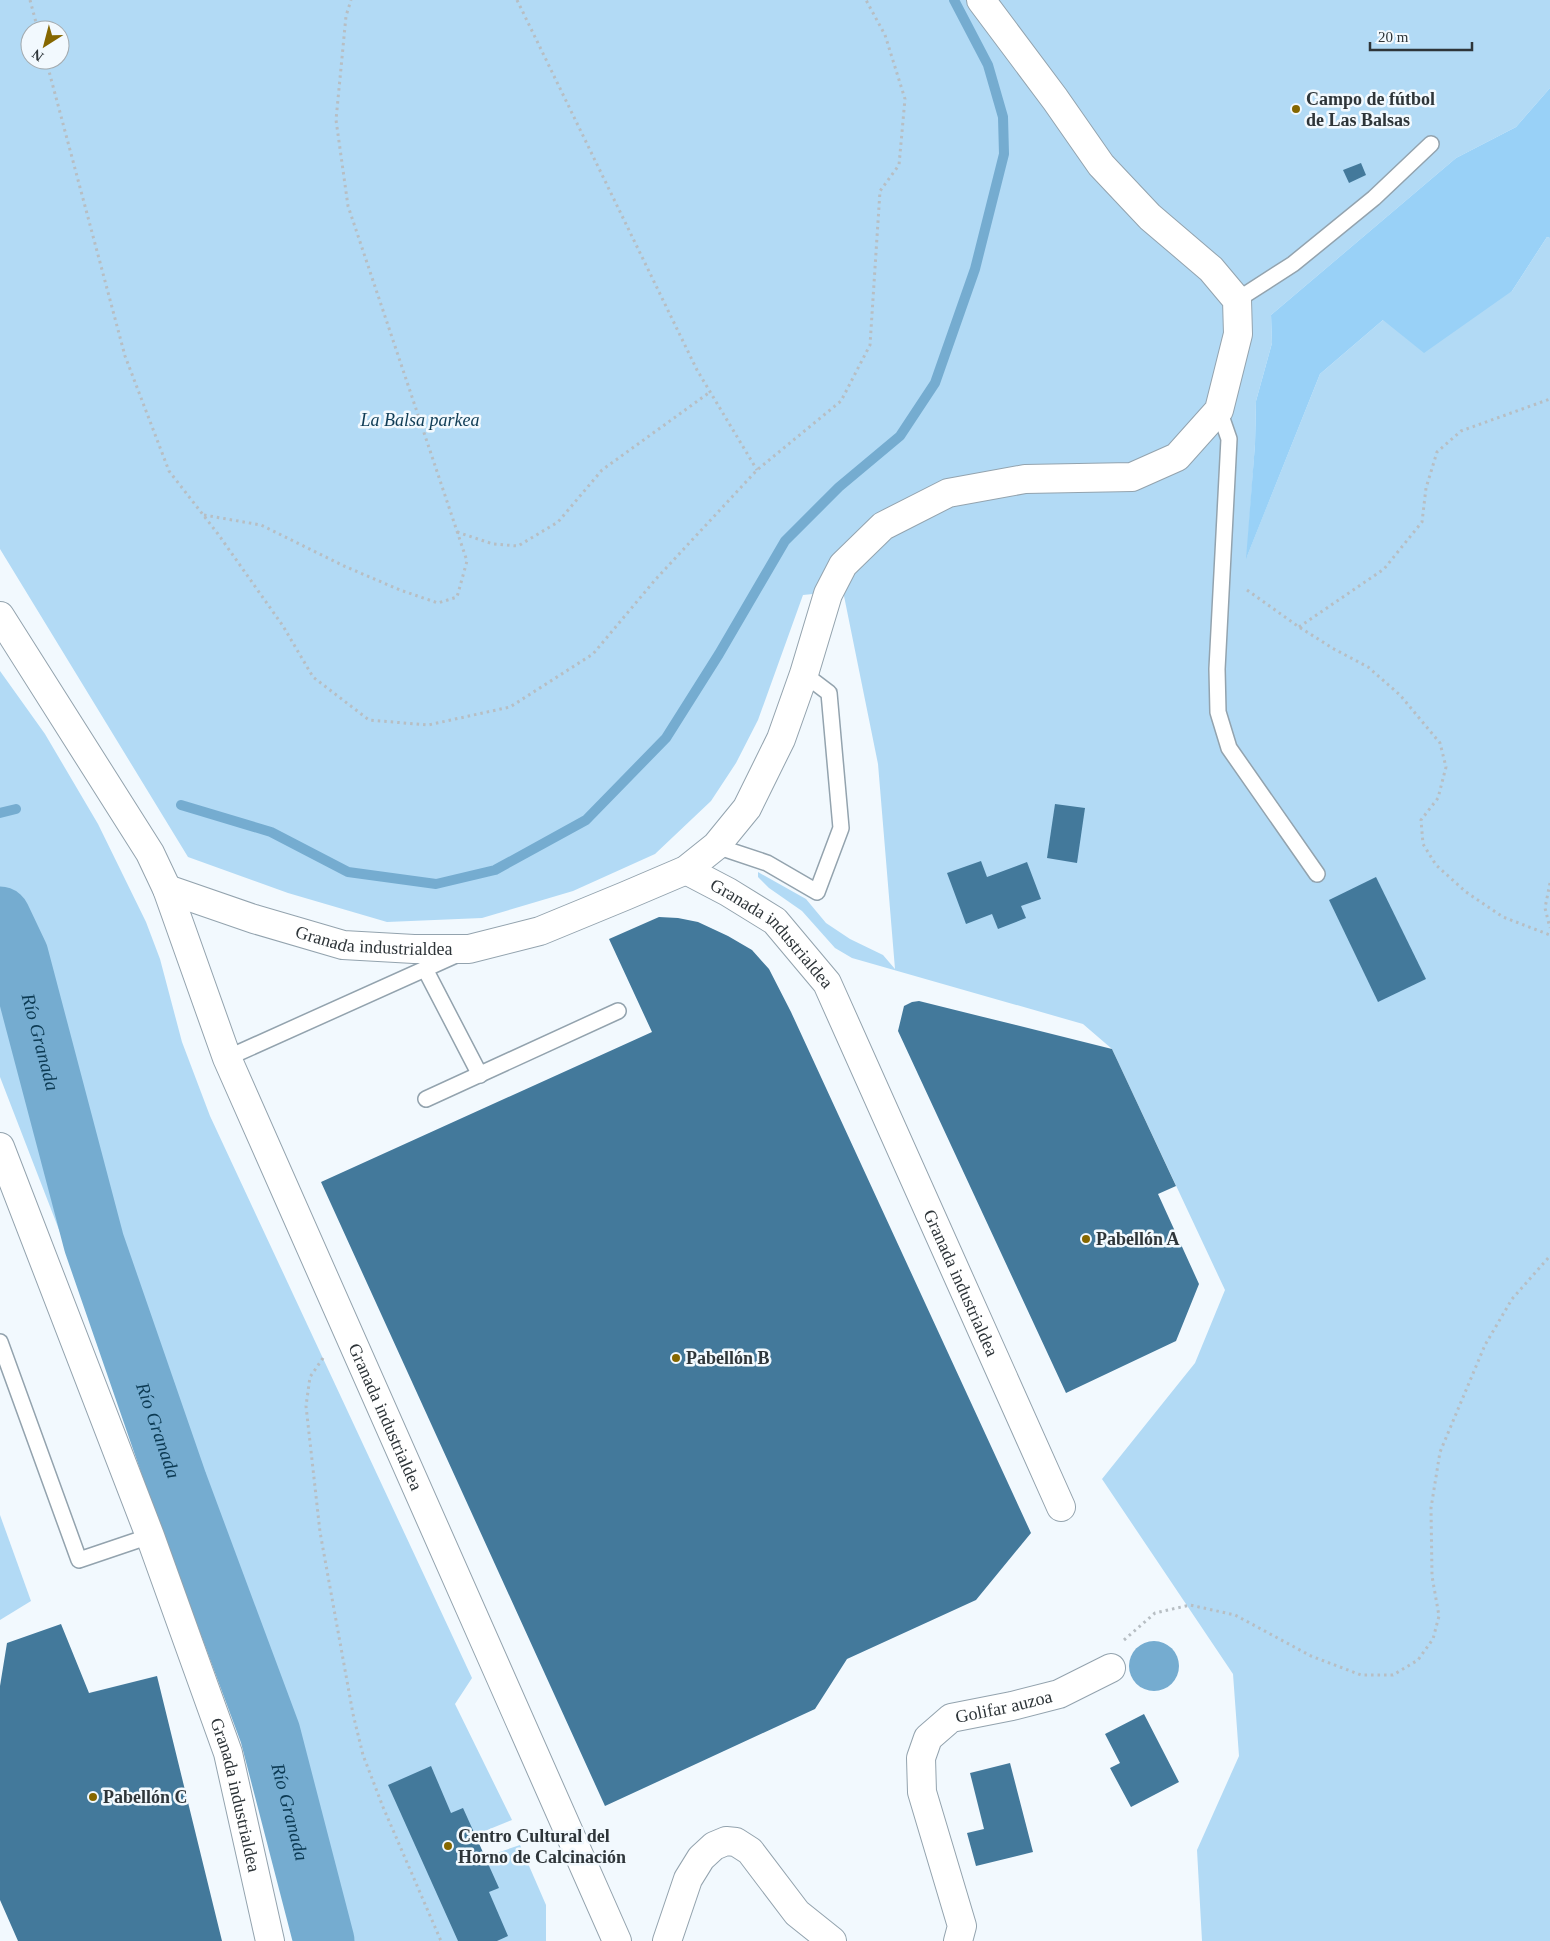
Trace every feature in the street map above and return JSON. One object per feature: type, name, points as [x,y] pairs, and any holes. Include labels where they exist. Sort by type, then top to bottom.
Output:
[{"type":"street","points":[[686,870],[716,846],[747,808],[781,739],[804,674],[828,594],[843,565],[883,526],[948,493],[1025,479],[1132,477],[1176,457],[1219,410],[1238,334],[1236,300],[1211,269],[1150,217],[1101,165],[1055,99],[981,0]]},
{"type":"street","name":"Granada industrialdea","points":[[0,616],[150,853],[167,889],[227,1058],[617,1941]]},
{"type":"street","name":"Granada industrialdea","points":[[167,889],[254,919],[343,945],[414,949],[468,949],[540,931],[686,870],[728,892],[775,921],[827,983],[1061,1507]]},
{"type":"street","name":"Granada industrialdea","points":[[0,1147],[150,1536],[228,1753],[270,1941]]},
{"type":"street","name":"Golifar auzoa","points":[[958,1941],[962,1926],[922,1792],[921,1758],[928,1738],[951,1718],[1060,1694],[1111,1668]]},
{"type":"street","points":[[667,1941],[688,1879],[700,1858],[714,1846],[726,1841],[736,1842],[750,1850],[797,1912],[832,1941]]},
{"type":"lane","points":[[1236,300],[1293,264],[1374,198],[1431,144]]},
{"type":"lane","points":[[1219,410],[1229,439],[1216,669],[1218,712],[1229,748],[1317,874]]},
{"type":"lane","points":[[716,846],[767,863],[817,892],[841,828],[829,693],[804,674]]},
{"type":"lane","points":[[227,1058],[468,949]]},
{"type":"lane","points":[[425,969],[480,1075]]},
{"type":"lane","points":[[426,1099],[618,1011]]},
{"type":"lane","points":[[0,1342],[79,1560],[150,1536]]},
{"type":"path","points":[[30,0],[35,20]]},
{"type":"path","points":[[204,515],[261,525],[344,566],[400,590],[438,603],[457,597],[466,561],[348,206],[336,120],[346,16],[351,0]]},
{"type":"path","points":[[517,0],[696,370],[757,470]]},
{"type":"path","points":[[49,70],[125,356],[169,471],[204,515],[283,626],[313,677],[369,720],[428,725],[510,707],[593,654],[655,580],[757,470],[841,401],[870,345],[880,191],[899,164],[905,99],[885,35],[866,0]]},
{"type":"path","points":[[457,532],[493,544],[518,546],[558,522],[602,470],[710,392]]},
{"type":"path","points":[[1299,628],[1384,569],[1422,522],[1426,488],[1437,452],[1460,431],[1550,399]]},
{"type":"path","points":[[1222,572],[1299,628],[1334,650],[1368,667],[1400,695],[1440,743],[1446,767],[1438,798],[1421,820],[1424,844],[1436,865],[1466,892],[1503,917],[1550,935]]},
{"type":"path","points":[[1550,883],[1545,908],[1550,928]]},
{"type":"path","points":[[1111,1668],[1116,1647],[1155,1614],[1190,1604],[1235,1615],[1311,1656],[1361,1675],[1393,1675],[1418,1660],[1433,1639],[1439,1616],[1432,1576],[1431,1508],[1440,1452],[1485,1345],[1512,1298],[1550,1256]]},
{"type":"path","points":[[323,1358],[310,1377],[306,1406],[320,1532],[353,1714],[363,1755],[382,1807],[441,1941]]},
{"type":"green space","name":"La Balsa parkea","points":[[0,0],[1550,0],[1550,88],[1516,127],[1456,158],[1271,315],[1272,343],[1256,401],[1247,556],[1320,374],[1383,320],[1512,291],[1547,237],[1550,238],[1550,1941],[1202,1941],[1197,1850],[1239,1756],[1233,1674],[1102,1479],[1195,1363],[1225,1290],[1112,1049],[1083,1024],[852,958],[835,948],[802,911],[769,888],[758,877],[758,872],[806,899],[826,923],[850,939],[883,955],[895,969],[878,764],[843,591],[803,595],[758,720],[736,763],[711,801],[655,854],[573,891],[482,918],[387,922],[288,893],[188,857],[0,549]]},
{"type":"green space","points":[[0,671],[45,734],[98,824],[146,922],[160,959],[182,1042],[210,1116],[472,1678],[455,1704],[512,1820],[475,1835],[485,1857],[520,1845],[546,1905],[546,1941],[297,1941],[251,1742],[168,1512],[0,1077]]},
{"type":"green space","points":[[0,1515],[31,1601],[0,1620]]},
{"type":"shaded area","points":[[1550,88],[1550,238],[1547,237],[1512,291],[1424,353],[1383,320],[1320,374],[1246,559],[1255,444],[1256,401],[1272,343],[1271,315],[1456,158],[1516,127]]},
{"type":"shaded area","points":[[1154,1641],[1163,1643],[1174,1652],[1179,1666],[1177,1675],[1168,1686],[1154,1691],[1145,1689],[1134,1680],[1129,1666],[1131,1657],[1140,1646]]},
{"type":"building","points":[[1361,163],[1366,175],[1349,183],[1343,170]]},
{"type":"building","points":[[1055,804],[1085,808],[1077,863],[1047,858]]},
{"type":"building","points":[[981,861],[987,877],[1027,862],[1041,899],[1021,906],[1026,918],[998,929],[992,914],[966,924],[947,873]]},
{"type":"building","points":[[1376,877],[1426,979],[1378,1002],[1329,900]]},
{"type":"building","name":"Pabellón B","points":[[659,917],[698,922],[728,936],[752,950],[769,969],[791,1012],[1031,1533],[976,1600],[847,1659],[815,1709],[605,1806],[321,1182],[652,1032],[609,939]]},
{"type":"building","name":"Pabellón A","points":[[919,1001],[1112,1049],[1176,1186],[1158,1194],[1199,1284],[1176,1341],[1066,1393],[898,1031],[904,1006]]},
{"type":"building","name":"Pabellón C","points":[[61,1624],[89,1693],[157,1676],[222,1941],[18,1941],[0,1900],[0,1686],[7,1643]]},
{"type":"building","points":[[1144,1714],[1179,1782],[1131,1807],[1110,1768],[1120,1763],[1105,1734]]},
{"type":"building","points":[[1010,1763],[1033,1852],[976,1866],[967,1833],[984,1829],[970,1773]]},
{"type":"building","name":"Centro Cultural del Horno de Calcinación","points":[[431,1766],[451,1813],[463,1808],[499,1888],[489,1892],[508,1936],[497,1941],[458,1941],[388,1785]]},
{"type":"waterway","points":[[181,805],[271,832],[348,872],[436,884],[495,870],[586,820],[666,738],[719,654],[785,541],[839,487],[900,436],[935,383],[975,269],[1004,154],[1003,117],[988,65],[954,0]]},
{"type":"waterway","points":[[0,813],[16,809]]},
{"type":"waterway","name":"Río Granada","points":[[0,917],[18,955],[94,1243],[177,1483],[270,1733],[324,1941]]},
{"type":"place","name":"Campo de fútbol de Las Balsas","points":[[1296,109]]},
{"type":"place","name":"Pabellón A","points":[[1086,1239]]},
{"type":"place","name":"Pabellón B","points":[[676,1358]]},
{"type":"place","name":"Pabellón C","points":[[93,1797]]},
{"type":"place","name":"Centro Cultural del Horno de Calcinación","points":[[448,1846]]}]
